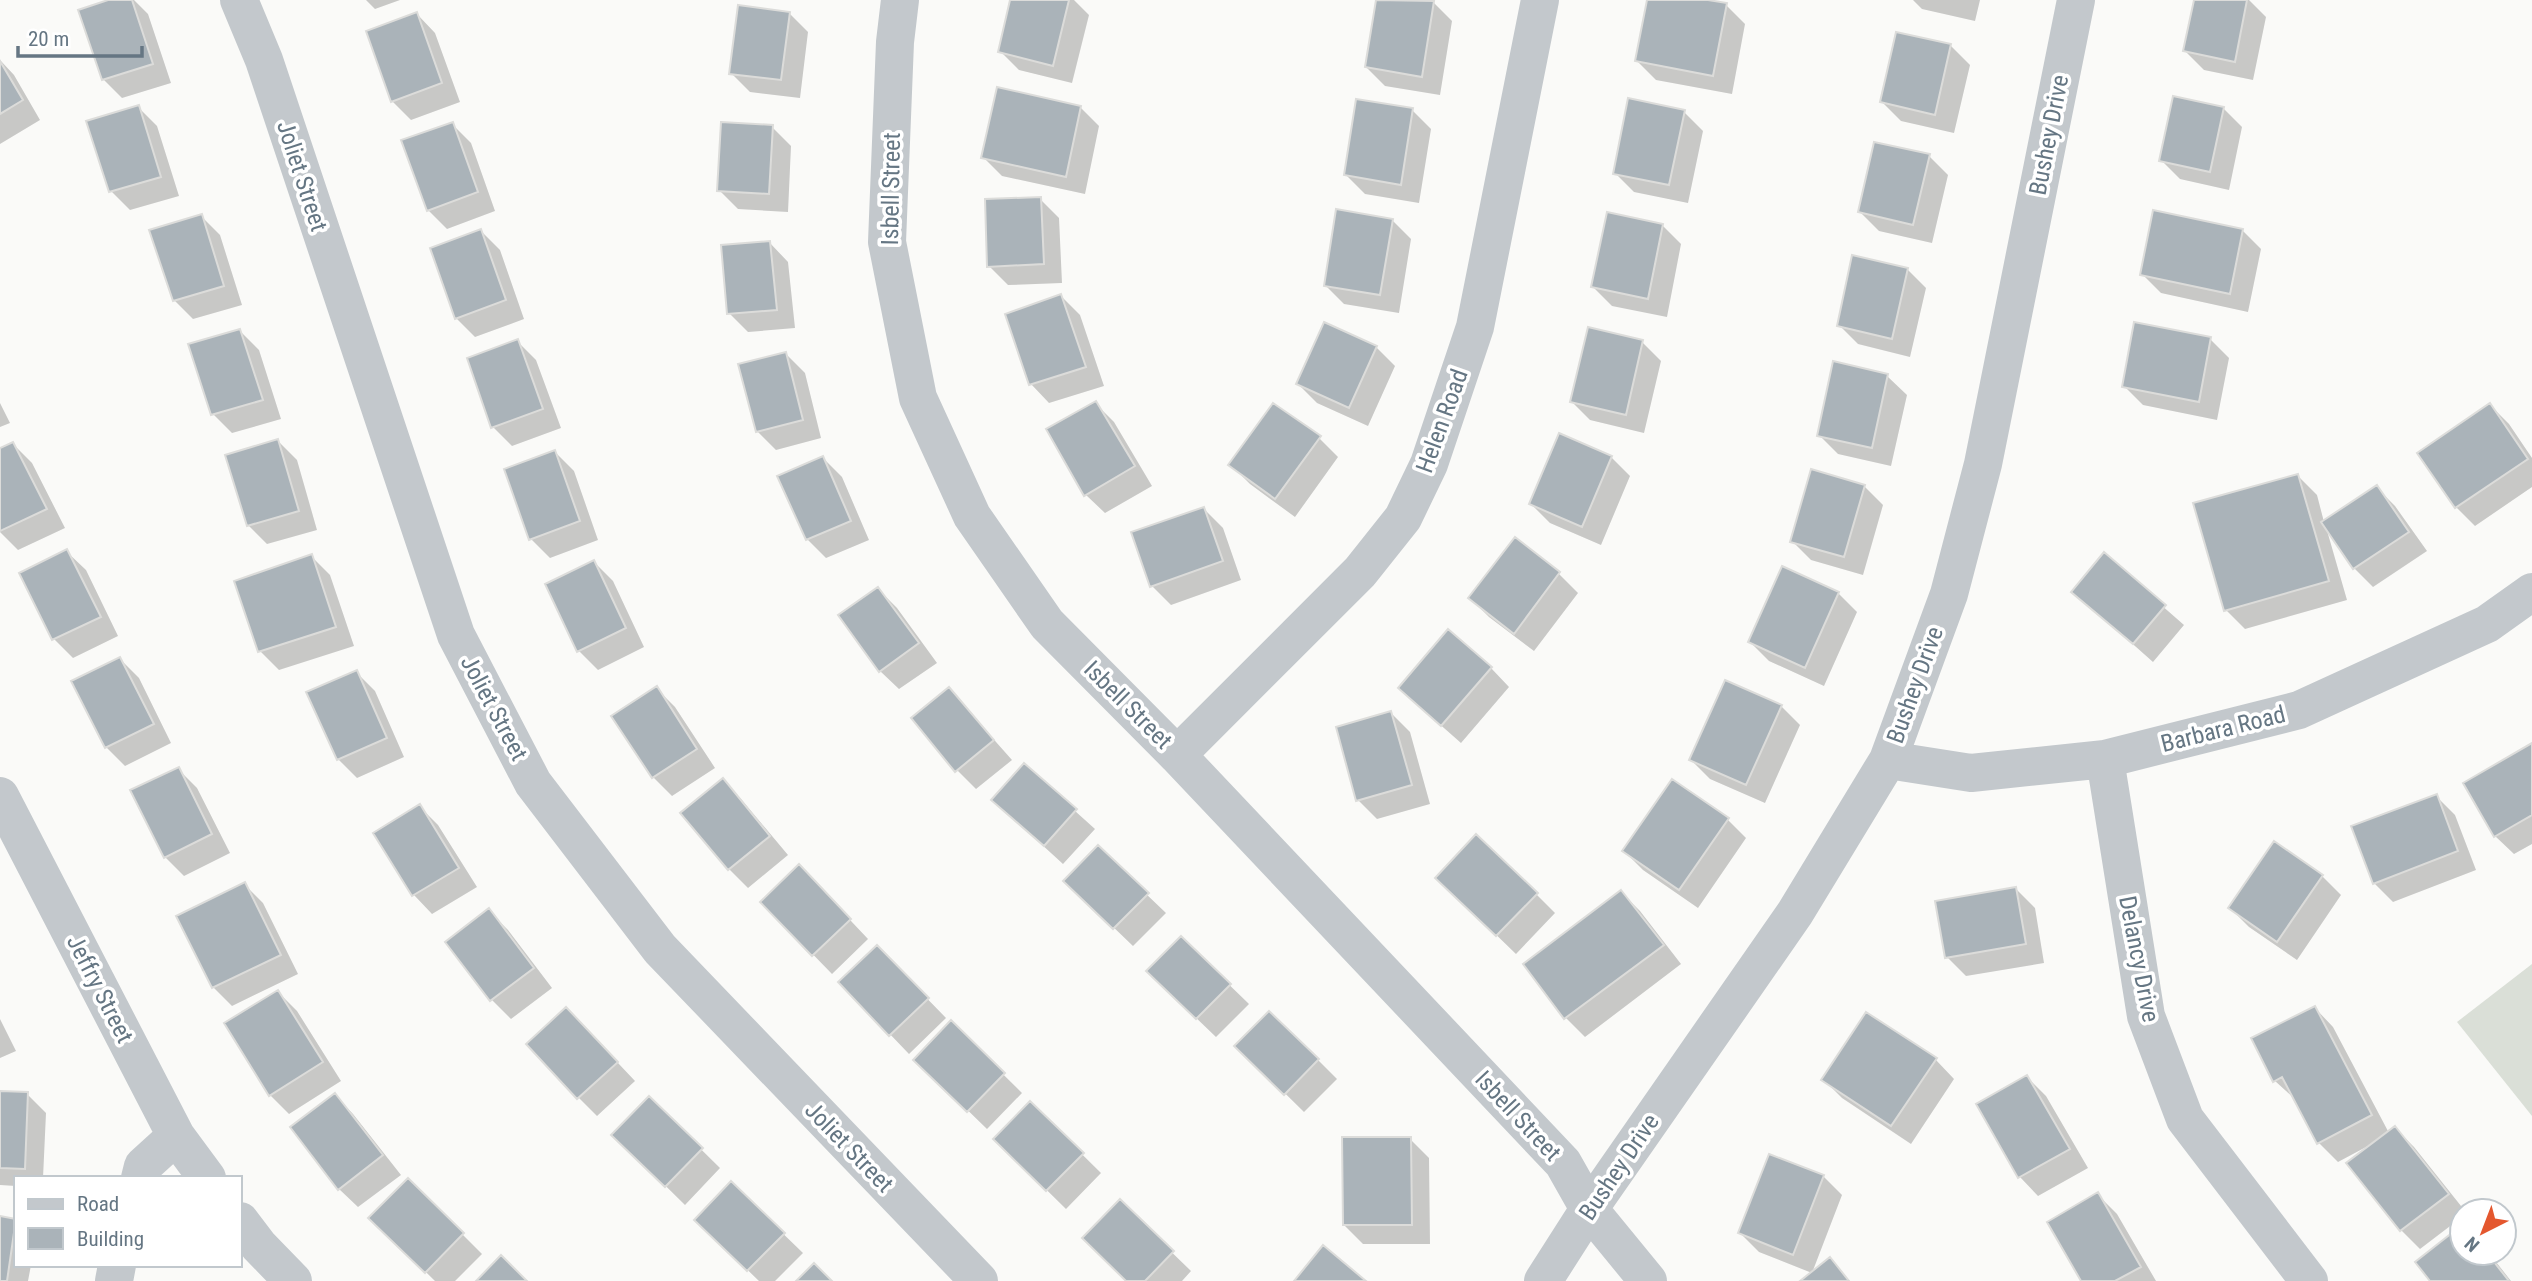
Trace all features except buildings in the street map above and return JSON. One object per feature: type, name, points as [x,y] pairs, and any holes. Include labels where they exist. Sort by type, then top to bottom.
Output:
[{"type":"street","name":"Joliet Street","points":[[239,0],[264,60],[456,635],[533,783],[660,950],[979,1281]]},
{"type":"street","name":"Isbell Street","points":[[900,0],[895,42],[887,242],[918,398],[972,516],[1048,624],[1177,755],[1563,1163],[1589,1209],[1648,1281]]},
{"type":"street","name":"Helen Road","points":[[1177,755],[1360,572],[1404,518],[1424,475],[1475,327],[1540,0]]},
{"type":"street","name":"Bushey Drive","points":[[1542,1281],[1795,913],[1888,760],[1949,594],[1983,464],[2076,0]]},
{"type":"street","name":"Barbara Road","points":[[1888,760],[1970,773],[2105,759],[2299,710],[2487,624],[2532,592]]},
{"type":"street","name":"Delancy Drive","points":[[2105,759],[2146,1016],[2185,1119],[2309,1281]]},
{"type":"street","name":"Jeffry Street","points":[[0,796],[176,1136],[206,1176]]},
{"type":"street","points":[[142,1176],[144,1166],[176,1136]]},
{"type":"street","points":[[242,1223],[259,1247],[293,1281]]},
{"type":"shaded area","points":[[2532,964],[2532,1116],[2457,1022]]}]
